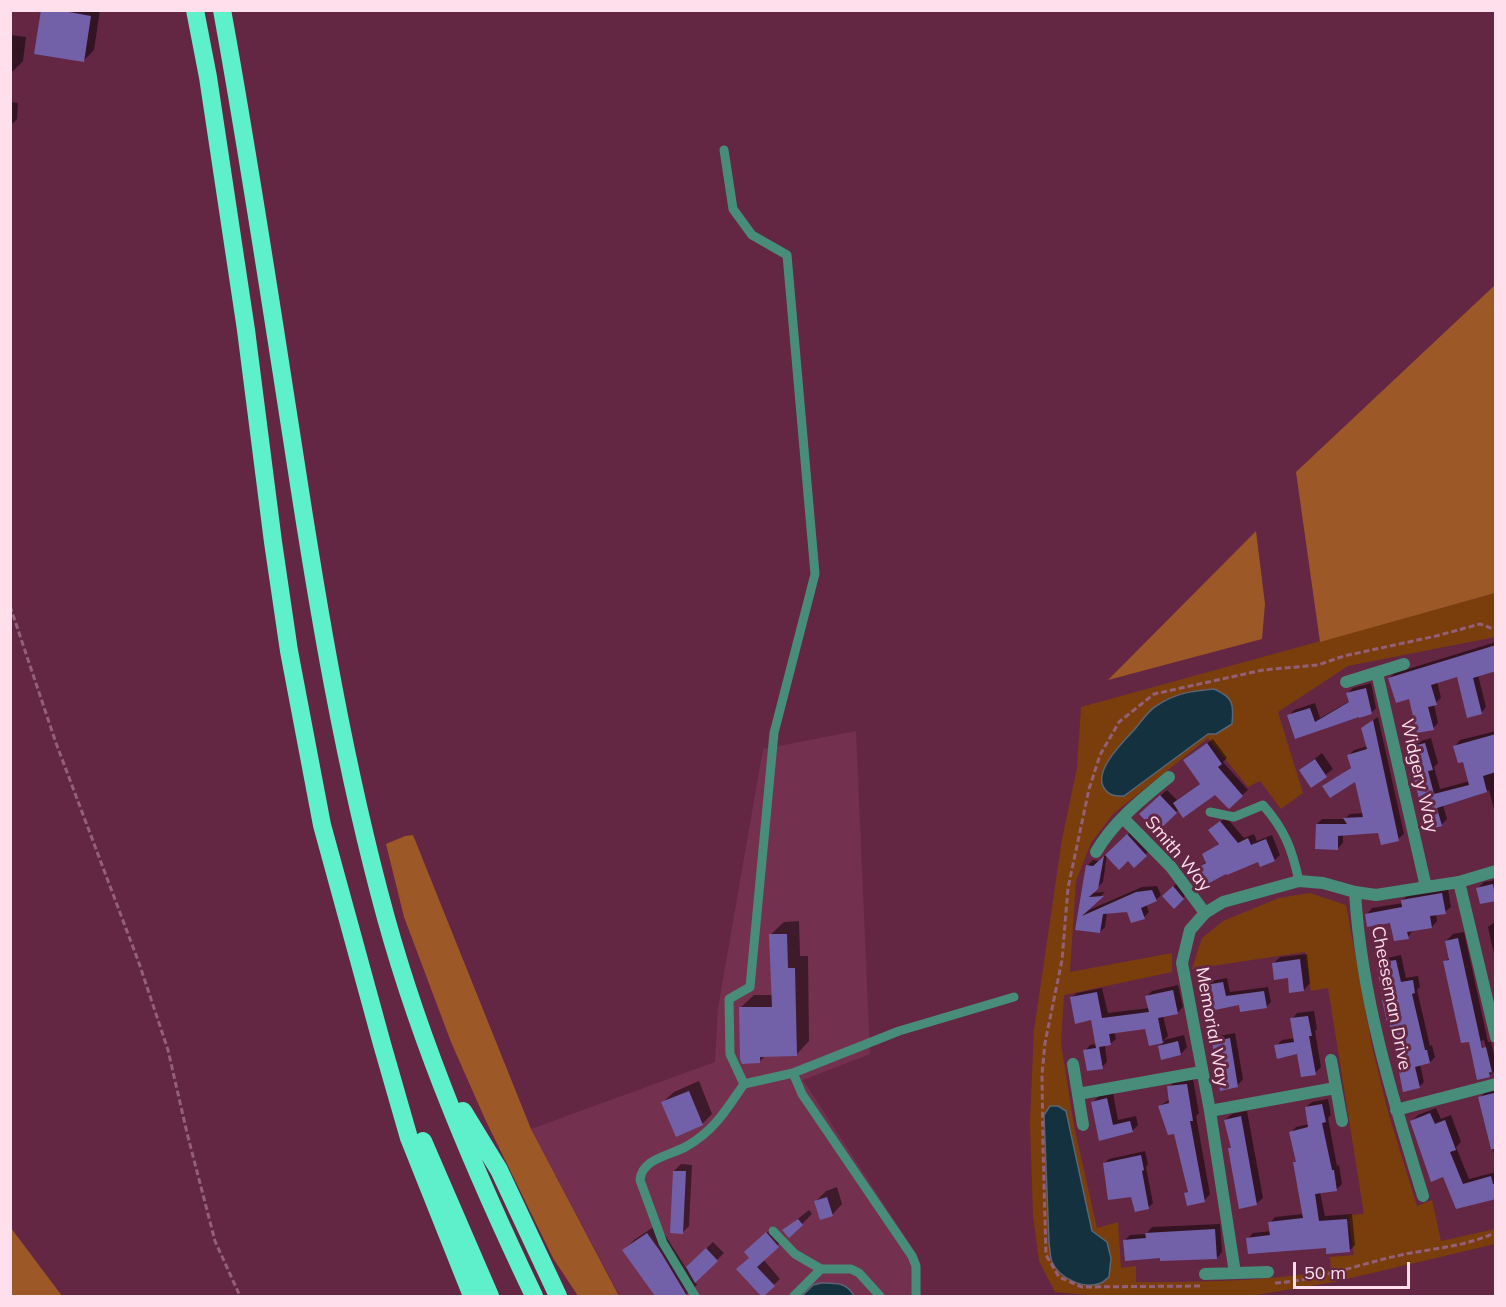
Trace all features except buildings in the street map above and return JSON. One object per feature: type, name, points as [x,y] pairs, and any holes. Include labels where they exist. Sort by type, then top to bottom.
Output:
[{"type":"highway","points":[[195,10],[208,77],[245,318],[289,651],[322,825],[409,1138],[472,1296]]},
{"type":"highway","points":[[222,10],[243,125],[321,627],[355,795],[382,905],[430,1058],[534,1296]]},
{"type":"highway","points":[[382,1044],[490,1296]]},
{"type":"highway","points":[[430,1058],[498,1170],[558,1296]]},
{"type":"street","points":[[1346,682],[1404,664]]},
{"type":"street","name":"Widgery Way","points":[[1377,673],[1426,887]]},
{"type":"street","name":"Smith Way","points":[[1096,852],[1105,836],[1169,777]]},
{"type":"street","name":"Smith Way","points":[[1123,818],[1171,867],[1205,913]]},
{"type":"street","name":"Memorial Way","points":[[1235,1273],[1210,1111],[1182,963],[1190,930],[1205,913],[1222,903],[1299,881],[1376,895],[1459,882],[1496,872]]},
{"type":"street","points":[[1459,882],[1496,1037]]},
{"type":"street","name":"Cheeseman Drive","points":[[1355,892],[1372,1016],[1396,1110],[1423,1196]]},
{"type":"street","points":[[1331,1060],[1342,1121]]},
{"type":"street","points":[[1073,1064],[1083,1125]]},
{"type":"street","points":[[1078,1094],[1201,1072]]},
{"type":"street","points":[[1396,1110],[1496,1084]]},
{"type":"street","points":[[1210,1111],[1335,1088]]},
{"type":"street","points":[[1205,1274],[1268,1272]]},
{"type":"lane","points":[[724,150],[733,209],[752,235],[787,255],[815,574],[774,733],[750,987],[729,999],[730,1054],[744,1084]]},
{"type":"lane","points":[[1210,812],[1234,817],[1263,805],[1278,822],[1292,850],[1299,881]]},
{"type":"lane","points":[[695,1296],[663,1243],[640,1180],[645,1166],[686,1147],[712,1128],[744,1084],[793,1073],[899,1031],[1014,997]]},
{"type":"lane","points":[[793,1073],[802,1095],[912,1256],[916,1266],[916,1296]]},
{"type":"lane","points":[[773,1231],[795,1254],[821,1269],[851,1269],[863,1276],[880,1296]]},
{"type":"lane","points":[[794,1296],[821,1269]]},
{"type":"path","points":[[10,606],[56,743],[143,973],[168,1050],[215,1241],[240,1296]]},
{"type":"shaded area","points":[[1495,285],[1495,593],[1320,642],[1296,472]]},
{"type":"shaded area","points":[[1256,531],[1265,604],[1262,639],[1108,680]]},
{"type":"shaded area","points":[[1495,593],[1495,637],[1348,666],[1278,712],[1303,793],[1281,809],[1260,781],[1248,787],[1208,738],[1113,814],[1091,843],[1076,881],[1070,972],[1172,953],[1172,972],[1064,995],[1061,1043],[1074,1126],[1097,1228],[1118,1222],[1121,1268],[1136,1266],[1136,1282],[1258,1279],[1331,1270],[1330,1257],[1354,1255],[1348,1215],[1364,1214],[1328,988],[1311,991],[1305,952],[1192,969],[1202,938],[1223,921],[1279,898],[1310,893],[1346,905],[1372,1046],[1388,1112],[1417,1206],[1432,1200],[1441,1241],[1495,1229],[1495,1244],[1334,1282],[1250,1296],[1096,1296],[1055,1292],[1039,1261],[1033,1216],[1030,1121],[1034,1030],[1062,839],[1077,768],[1081,707]]},
{"type":"shaded area","points":[[856,731],[870,1054],[803,1080],[917,1255],[920,1264],[921,1296],[620,1296],[531,1129],[715,1062],[718,1008],[763,749]]},
{"type":"shaded area","points":[[413,835],[531,1129],[619,1296],[578,1296],[553,1258],[485,1119],[451,1042],[404,917],[386,844]]},
{"type":"shaded area","points":[[11,1228],[62,1296],[11,1296]]},
{"type":"water","points":[[1214,689],[1229,698],[1233,711],[1232,724],[1216,734],[1208,734],[1124,796],[1112,795],[1106,791],[1102,773],[1106,765],[1150,711],[1177,695]]},
{"type":"water","points":[[1050,1106],[1058,1106],[1066,1111],[1092,1231],[1107,1242],[1111,1258],[1109,1277],[1094,1285],[1080,1284],[1066,1278],[1055,1268],[1051,1260],[1044,1115]]},
{"type":"water","points":[[836,1283],[844,1286],[854,1296],[802,1296],[813,1285]]}]
